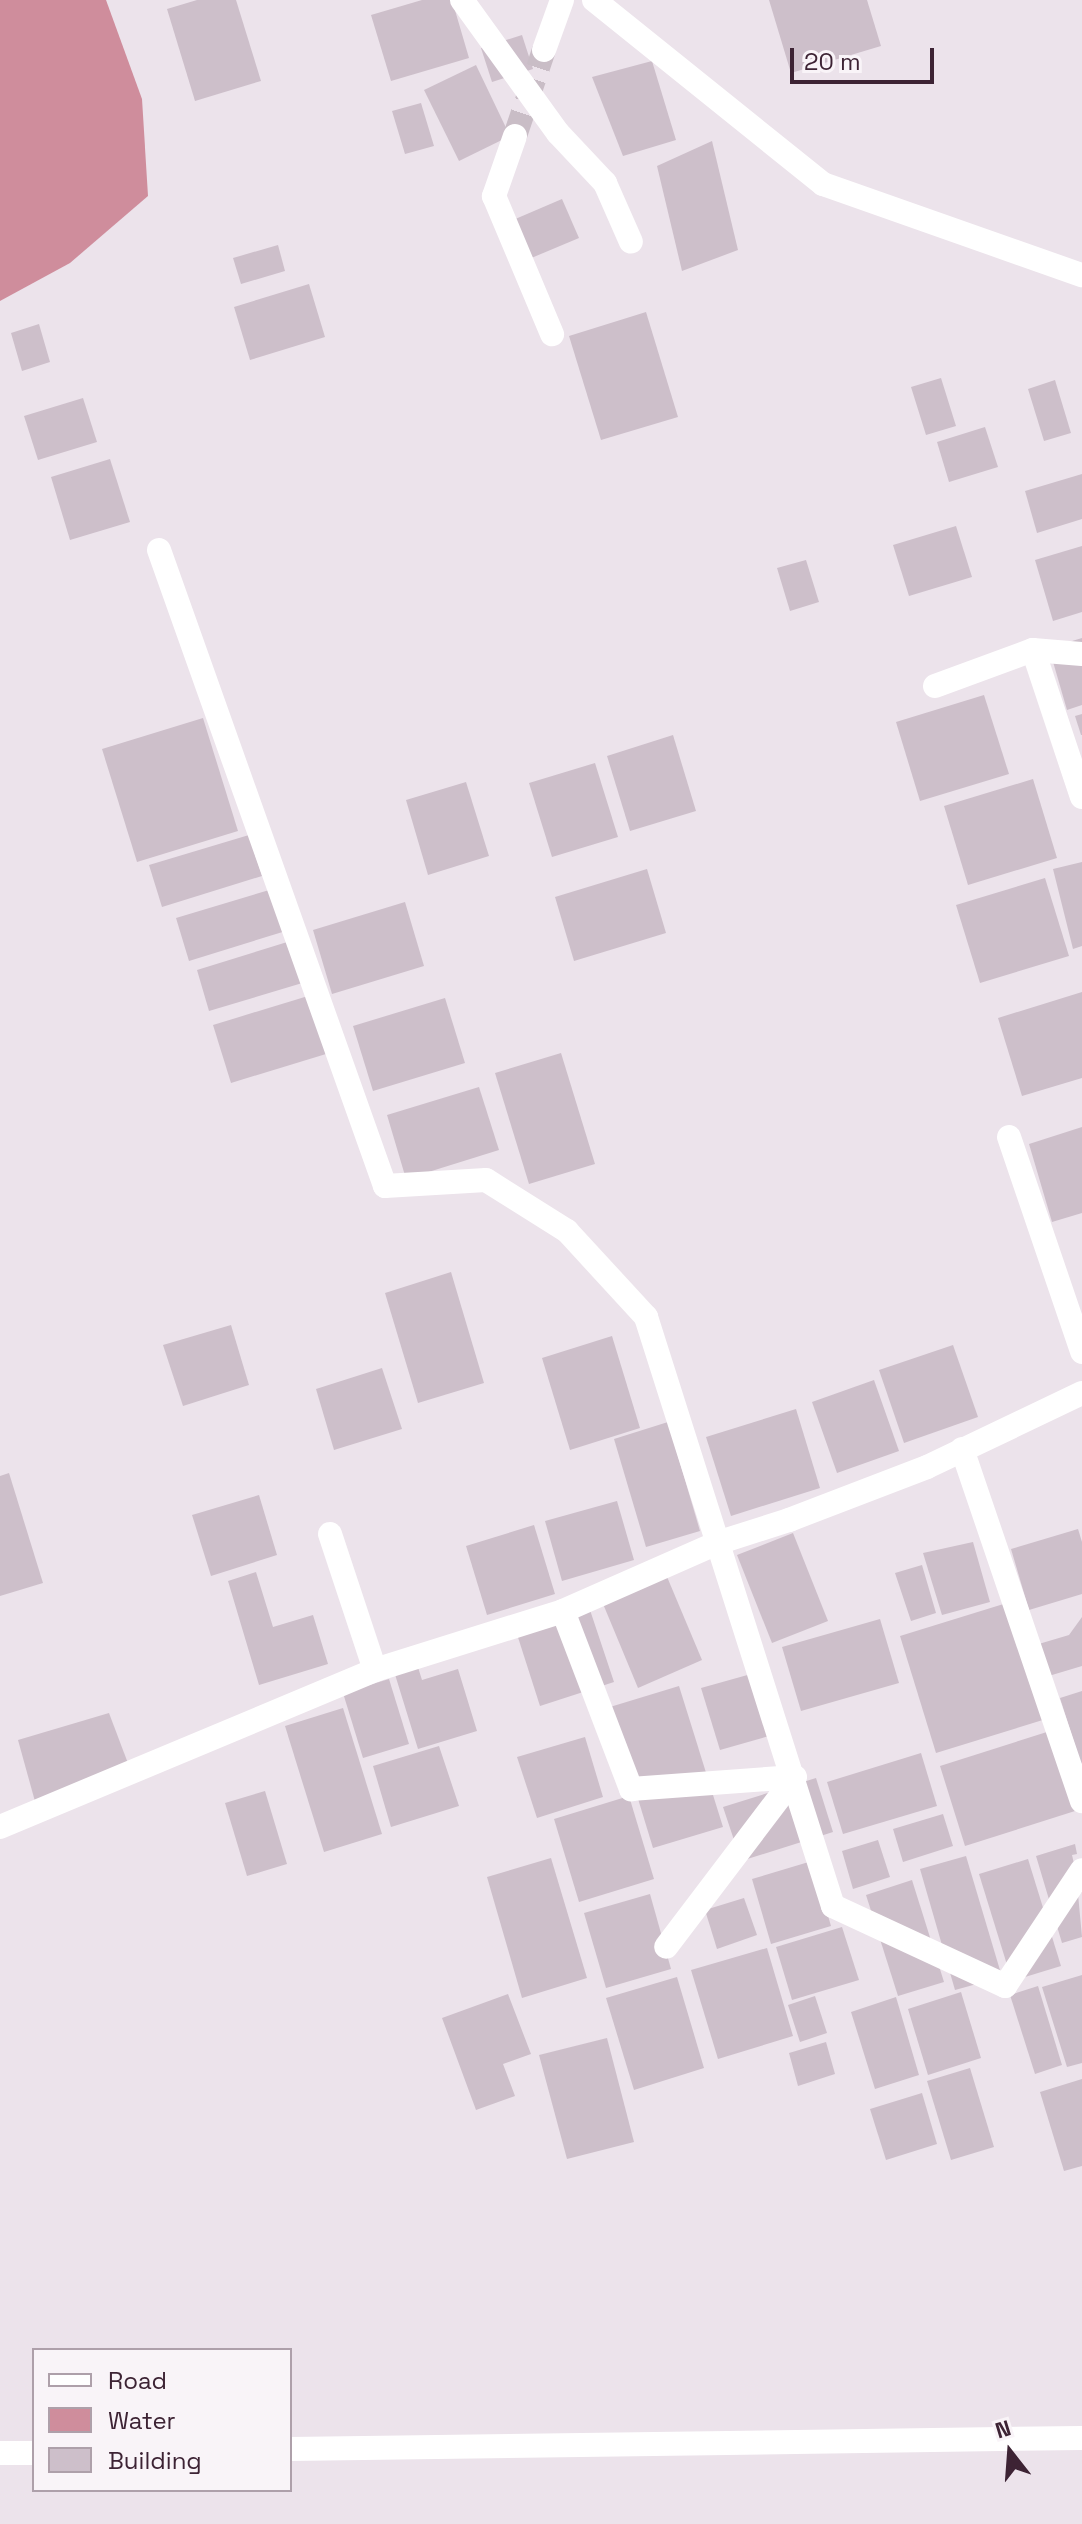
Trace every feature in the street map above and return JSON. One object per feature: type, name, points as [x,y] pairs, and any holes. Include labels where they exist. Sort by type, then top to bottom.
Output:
[{"type":"street","points":[[462,0],[558,133],[605,183],[631,242]]},
{"type":"street","points":[[544,50],[562,0]]},
{"type":"street","points":[[594,0],[823,184],[1082,275]]},
{"type":"street","points":[[515,136],[494,196],[552,334]]},
{"type":"street","points":[[159,550],[385,1186],[486,1180],[567,1231],[646,1317],[795,1777],[833,1906],[1005,1986],[1082,1870]]},
{"type":"street","points":[[1033,650],[1082,797]]},
{"type":"street","points":[[935,686],[1033,650],[1082,654]]},
{"type":"street","points":[[1009,1137],[1082,1352]]},
{"type":"street","points":[[1,1823],[375,1670],[563,1611],[717,1543],[927,1467],[1082,1393]]},
{"type":"street","points":[[962,1449],[1082,1801]]},
{"type":"street","points":[[330,1534],[375,1670]]},
{"type":"street","points":[[563,1611],[631,1789],[795,1777]]},
{"type":"street","points":[[666,1947],[795,1777]]},
{"type":"street","points":[[292,2449],[1082,2438]]},
{"type":"street","points":[[0,2453],[32,2453]]},
{"type":"water","points":[[0,0],[106,0],[142,99],[148,196],[70,263],[0,301]]},
{"type":"building","points":[[197,0],[236,0],[261,81],[195,101],[167,9]]},
{"type":"building","points":[[422,0],[452,0],[469,58],[391,81],[371,15]]},
{"type":"building","points":[[769,0],[867,0],[881,46],[791,73]]},
{"type":"building","points":[[522,35],[533,69],[492,82],[481,48]]},
{"type":"building","points":[[652,61],[676,140],[623,156],[592,77]]},
{"type":"building","points":[[476,65],[510,136],[459,161],[424,90]]},
{"type":"building","points":[[421,103],[434,146],[405,154],[392,111]]},
{"type":"building","points":[[712,141],[738,250],[682,271],[657,166]]},
{"type":"building","points":[[562,199],[579,238],[529,259],[513,220]]},
{"type":"building","points":[[278,245],[285,271],[241,284],[233,258]]},
{"type":"building","points":[[309,284],[325,337],[250,360],[234,307]]},
{"type":"building","points":[[646,312],[678,417],[601,440],[569,336]]},
{"type":"building","points":[[39,324],[50,362],[22,371],[11,333]]},
{"type":"building","points":[[941,378],[956,426],[926,435],[911,387]]},
{"type":"building","points":[[1055,380],[1071,433],[1044,441],[1028,389]]},
{"type":"building","points":[[83,398],[97,442],[38,460],[24,416]]},
{"type":"building","points":[[985,427],[998,467],[949,482],[937,442]]},
{"type":"building","points":[[110,459],[130,522],[70,540],[51,477]]},
{"type":"building","points":[[1082,474],[1082,519],[1037,533],[1025,491]]},
{"type":"building","points":[[956,526],[972,577],[909,596],[893,545]]},
{"type":"building","points":[[1082,546],[1082,612],[1053,621],[1035,560]]},
{"type":"building","points":[[806,560],[819,602],[790,611],[777,568]]},
{"type":"building","points":[[1082,638],[1082,705],[1067,710],[1049,648]]},
{"type":"building","points":[[984,695],[1009,774],[920,801],[896,722]]},
{"type":"building","points":[[1082,714],[1082,735],[1081,735],[1075,716]]},
{"type":"building","points":[[203,718],[238,831],[137,862],[102,749]]},
{"type":"building","points":[[673,735],[696,811],[630,831],[607,756]]},
{"type":"building","points":[[595,763],[618,837],[552,857],[529,783]]},
{"type":"building","points":[[1033,779],[1057,858],[968,885],[944,806]]},
{"type":"building","points":[[466,782],[489,856],[428,875],[406,800]]},
{"type":"building","points":[[249,835],[262,876],[162,907],[149,865]]},
{"type":"building","points":[[1082,862],[1082,946],[1073,949],[1053,869]]},
{"type":"building","points":[[647,869],[666,933],[574,961],[555,897]]},
{"type":"building","points":[[1045,878],[1069,956],[980,983],[956,905]]},
{"type":"building","points":[[276,888],[289,930],[189,961],[176,918]]},
{"type":"building","points":[[405,902],[424,966],[332,994],[313,930]]},
{"type":"building","points":[[297,939],[309,981],[209,1011],[197,970]]},
{"type":"building","points":[[1082,992],[1082,1078],[1022,1096],[998,1018]]},
{"type":"building","points":[[308,996],[326,1054],[231,1083],[213,1025]]},
{"type":"building","points":[[445,998],[465,1063],[373,1091],[353,1026]]},
{"type":"building","points":[[561,1053],[595,1164],[529,1184],[495,1073]]},
{"type":"building","points":[[479,1087],[499,1150],[406,1179],[387,1115]]},
{"type":"building","points":[[1082,1127],[1082,1213],[1052,1222],[1029,1144]]},
{"type":"building","points":[[451,1272],[484,1383],[418,1403],[385,1293]]},
{"type":"building","points":[[231,1325],[249,1385],[183,1406],[163,1345]]},
{"type":"building","points":[[612,1336],[640,1428],[570,1450],[542,1358]]},
{"type":"building","points":[[953,1345],[978,1417],[904,1443],[879,1370]]},
{"type":"building","points":[[382,1368],[402,1429],[334,1450],[316,1389]]},
{"type":"building","points":[[874,1380],[899,1451],[837,1473],[812,1402]]},
{"type":"building","points":[[796,1409],[820,1488],[731,1516],[706,1437]]},
{"type":"building","points":[[668,1422],[700,1531],[646,1547],[614,1439]]},
{"type":"building","points":[[9,1473],[43,1583],[0,1596],[0,1476]]},
{"type":"building","points":[[259,1495],[277,1555],[211,1576],[192,1515]]},
{"type":"building","points":[[617,1501],[634,1560],[562,1581],[545,1521]]},
{"type":"building","points":[[534,1525],[555,1594],[487,1615],[466,1546]]},
{"type":"building","points":[[1078,1529],[1082,1542],[1082,1594],[1029,1610],[1011,1549]]},
{"type":"building","points":[[793,1533],[828,1621],[772,1643],[737,1555]]},
{"type":"building","points":[[973,1542],[990,1602],[942,1615],[923,1553]]},
{"type":"building","points":[[922,1565],[936,1613],[911,1621],[895,1573]]},
{"type":"building","points":[[256,1572],[273,1627],[313,1615],[328,1664],[259,1685],[228,1581]]},
{"type":"building","points":[[665,1572],[702,1660],[638,1688],[601,1599]]},
{"type":"building","points":[[1010,1602],[1046,1719],[936,1753],[900,1636]]},
{"type":"building","points":[[588,1604],[614,1682],[540,1706],[515,1628]]},
{"type":"building","points":[[1082,1617],[1082,1666],[1042,1678],[1032,1646],[1069,1635]]},
{"type":"building","points":[[880,1619],[899,1683],[801,1711],[782,1647]]},
{"type":"building","points":[[416,1661],[422,1680],[458,1669],[477,1731],[418,1749],[393,1668]]},
{"type":"building","points":[[751,1674],[769,1736],[720,1750],[701,1688]]},
{"type":"building","points":[[389,1679],[409,1744],[363,1758],[343,1693]]},
{"type":"building","points":[[679,1686],[723,1827],[653,1848],[610,1707]]},
{"type":"building","points":[[1082,1691],[1082,1763],[1081,1764],[1060,1698]]},
{"type":"building","points":[[343,1708],[382,1834],[324,1852],[285,1726]]},
{"type":"building","points":[[109,1713],[129,1766],[36,1805],[18,1740]]},
{"type":"building","points":[[1050,1731],[1075,1811],[965,1846],[940,1766]]},
{"type":"building","points":[[585,1737],[603,1797],[537,1818],[517,1757]]},
{"type":"building","points":[[439,1746],[459,1806],[391,1827],[373,1766]]},
{"type":"building","points":[[921,1753],[937,1806],[843,1834],[827,1782]]},
{"type":"building","points":[[816,1778],[833,1832],[741,1861],[723,1807]]},
{"type":"building","points":[[265,1791],[287,1864],[247,1876],[225,1803]]},
{"type":"building","points":[[629,1796],[654,1879],[579,1902],[554,1819]]},
{"type":"building","points":[[943,1814],[953,1846],[903,1862],[893,1829]]},
{"type":"building","points":[[878,1840],[890,1877],[853,1889],[842,1851]]},
{"type":"building","points":[[1075,1844],[1077,1854],[1072,1855],[1075,1868],[1082,1866],[1082,1892],[1078,1894],[1082,1937],[1062,1943],[1036,1856]]},
{"type":"building","points":[[966,1856],[1002,1977],[955,1990],[920,1869]]},
{"type":"building","points":[[551,1858],[587,1978],[522,1998],[487,1877]]},
{"type":"building","points":[[1028,1859],[1061,1966],[1012,1981],[979,1874]]},
{"type":"building","points":[[812,1861],[831,1926],[771,1944],[752,1879]]},
{"type":"building","points":[[912,1880],[944,1982],[898,1996],[866,1895]]},
{"type":"building","points":[[650,1894],[671,1969],[606,1988],[584,1913]]},
{"type":"building","points":[[744,1898],[757,1935],[717,1949],[705,1910]]},
{"type":"building","points":[[842,1927],[859,1980],[792,2000],[776,1947]]},
{"type":"building","points":[[767,1948],[793,2036],[718,2059],[691,1970]]},
{"type":"building","points":[[1082,1975],[1082,2063],[1067,2067],[1042,1987]]},
{"type":"building","points":[[677,1977],[704,2068],[634,2090],[606,1998]]},
{"type":"building","points":[[1038,1986],[1062,2065],[1035,2074],[1010,1995]]},
{"type":"building","points":[[961,1992],[981,2058],[928,2075],[908,2009]]},
{"type":"building","points":[[508,1994],[531,2054],[503,2064],[515,2096],[476,2110],[442,2018]]},
{"type":"building","points":[[815,1996],[827,2033],[800,2042],[788,2005]]},
{"type":"building","points":[[896,1997],[919,2075],[875,2089],[851,2012]]},
{"type":"building","points":[[607,2038],[634,2142],[567,2159],[539,2055]]},
{"type":"building","points":[[826,2042],[835,2074],[798,2086],[789,2053]]},
{"type":"building","points":[[970,2068],[994,2147],[951,2160],[927,2081]]},
{"type":"building","points":[[1082,2079],[1082,2166],[1064,2171],[1040,2092]]},
{"type":"building","points":[[922,2093],[937,2144],[886,2160],[870,2109]]},
{"type":"tunnel","points":[[515,136],[544,50]]}]
